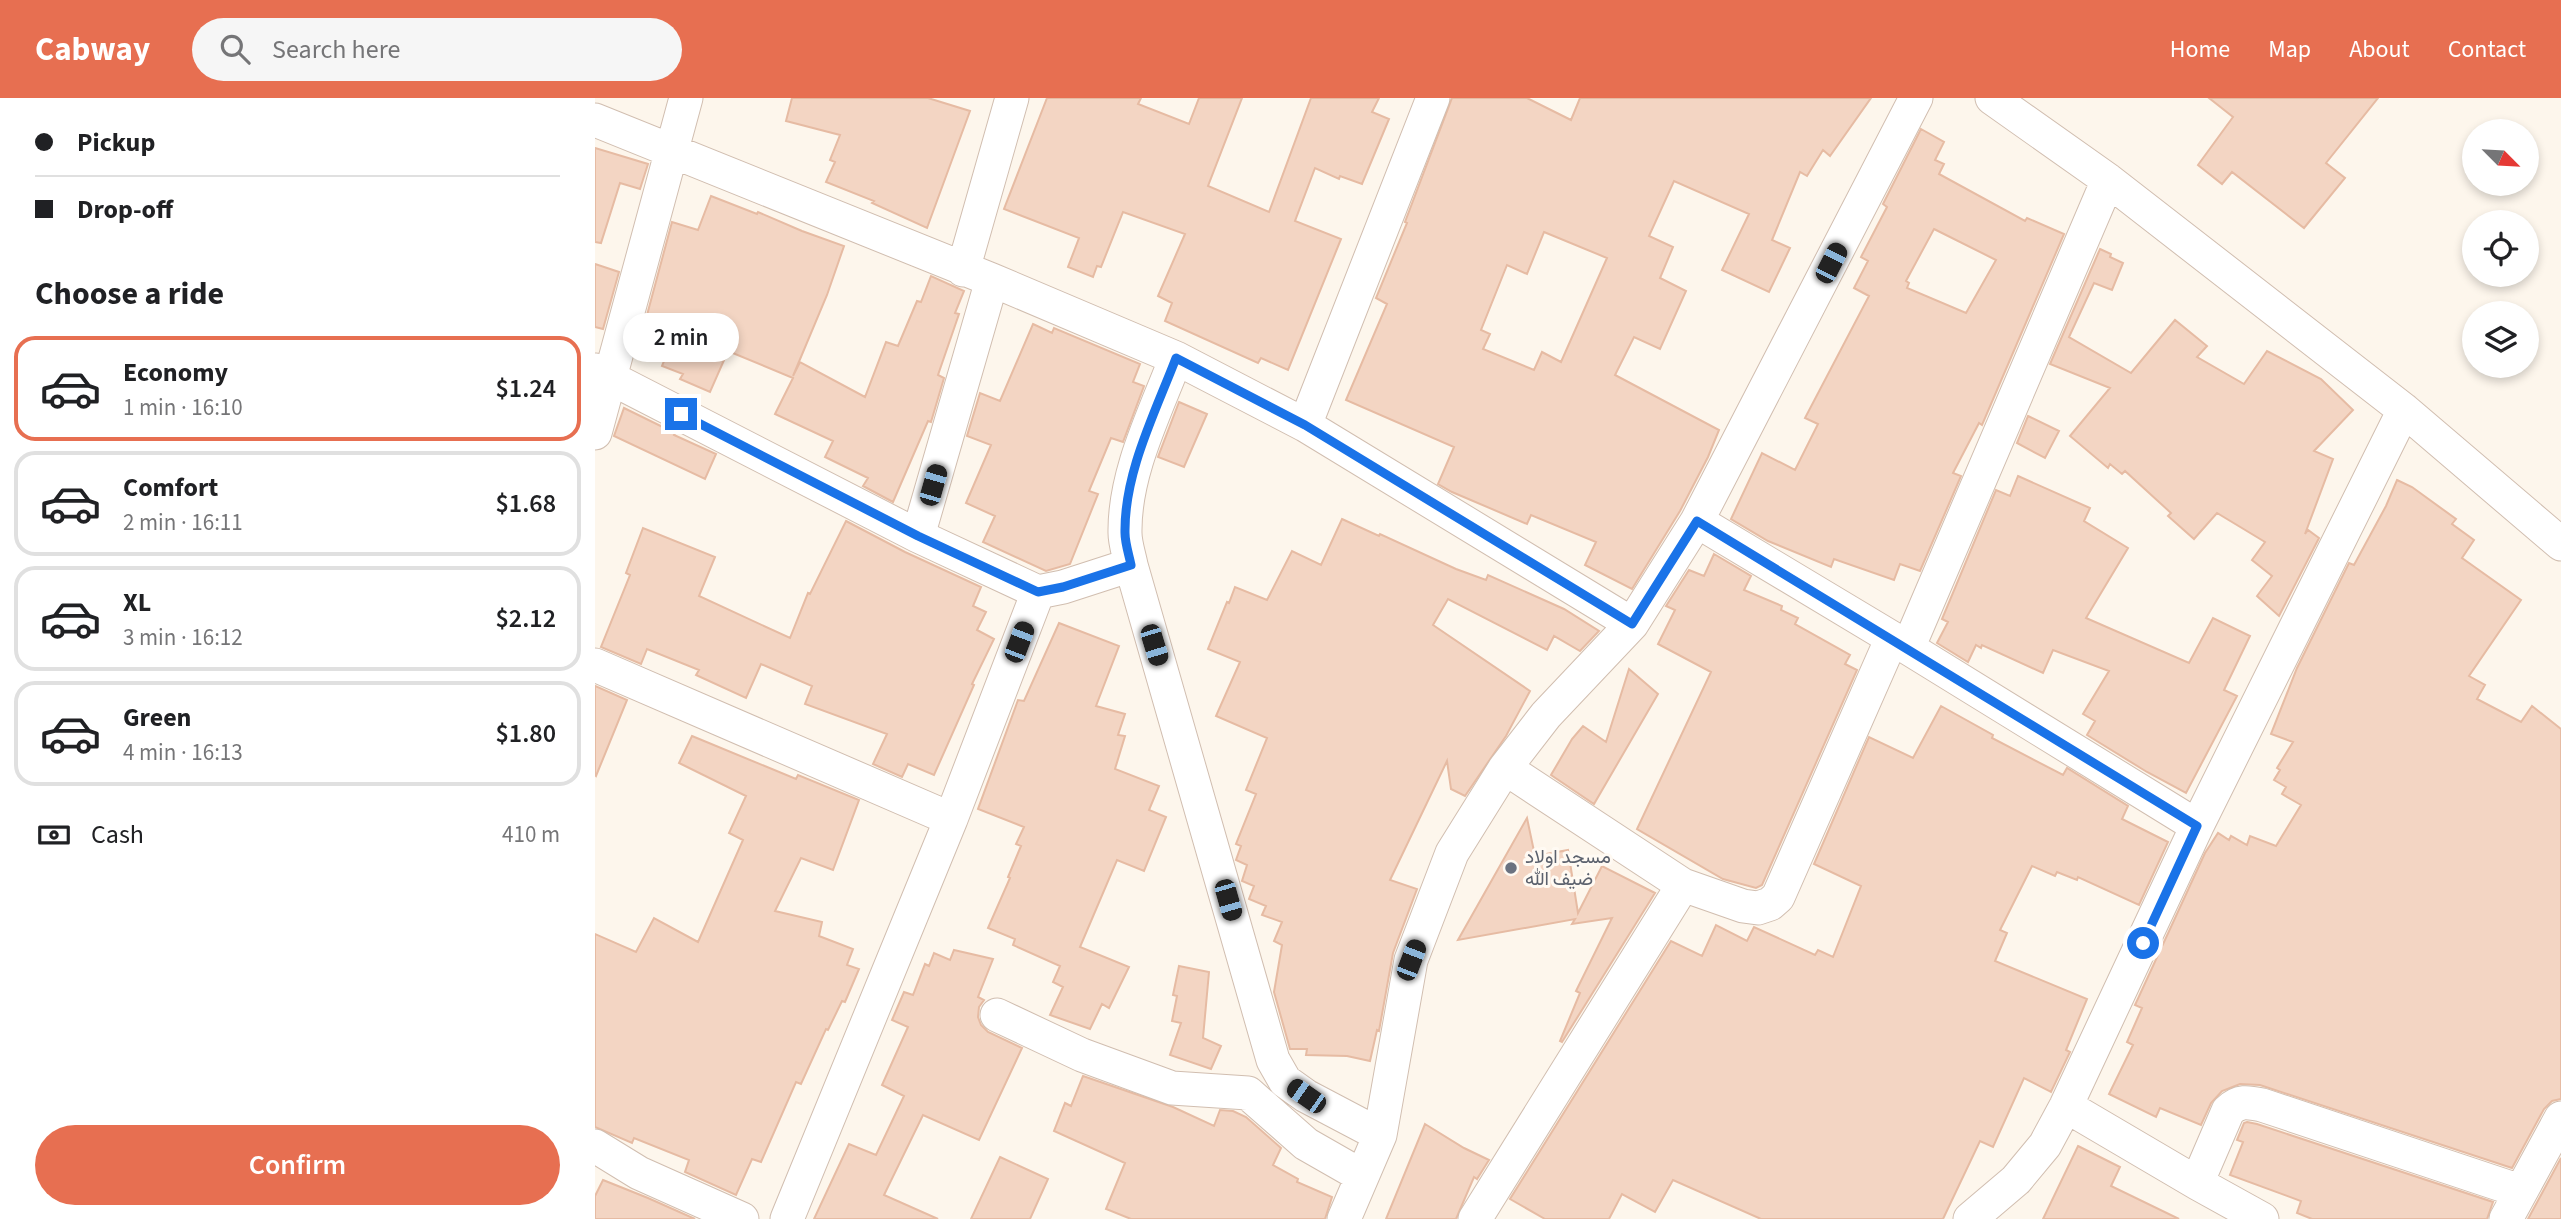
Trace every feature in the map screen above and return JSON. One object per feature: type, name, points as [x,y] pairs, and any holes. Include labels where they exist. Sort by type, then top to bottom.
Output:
[{"type":"street","points":[[595,433],[603,374],[672,152],[686,98]]},
{"type":"street","points":[[918,536],[977,274],[1012,98]]},
{"type":"street","points":[[1305,425],[1433,98]]},
{"type":"street","points":[[1344,1219],[1380,1135],[1411,960],[1452,853],[1505,768],[1546,715],[1632,624],[1697,521],[1916,98]]},
{"type":"street","points":[[1992,98],[2108,180],[2404,410],[2561,544]]},
{"type":"street","points":[[595,120],[977,274],[1176,358],[1305,425],[1632,624]]},
{"type":"street","points":[[1505,768],[1683,885],[1743,906],[1758,908],[1770,904],[1778,897],[1900,643],[2108,180]]},
{"type":"street","points":[[1176,358],[1140,454],[1127,500],[1125,535],[1131,565],[1273,1060],[1285,1081],[1306,1096],[1380,1135]]},
{"type":"street","points":[[603,374],[918,536],[1038,592],[1063,587],[1131,565]]},
{"type":"street","points":[[1970,1219],[2015,1180],[2045,1145],[2066,1106],[2197,826],[2404,410]]},
{"type":"street","points":[[1697,521],[2197,826]]},
{"type":"street","points":[[787,1219],[951,819],[1038,592]]},
{"type":"street","points":[[595,665],[951,819]]},
{"type":"street","points":[[1475,1219],[1683,885]]},
{"type":"street","points":[[997,1015],[1083,1055],[1172,1088],[1248,1093],[1306,1144],[1362,1176]]},
{"type":"street","points":[[2196,1183],[2228,1111],[2235,1104],[2245,1102],[2262,1105],[2513,1205],[2561,1118]]},
{"type":"street","points":[[2066,1106],[2262,1219]]},
{"type":"street","points":[[595,1146],[639,1173],[742,1219]]},
{"type":"building","points":[[792,98],[928,98],[970,111],[927,228],[872,203],[874,201],[826,182],[835,162],[830,160],[840,135],[786,121]]},
{"type":"building","points":[[1047,98],[1141,98],[1138,104],[1189,124],[1199,98],[1242,98],[1208,186],[1269,212],[1311,98],[1379,98],[1372,112],[1389,119],[1362,184],[1340,176],[1339,179],[1315,168],[1295,221],[1341,239],[1288,370],[1261,358],[1258,363],[1165,321],[1172,303],[1158,296],[1185,234],[1123,212],[1101,267],[1097,266],[1093,277],[1068,267],[1079,238],[1004,209]]},
{"type":"building","points":[[1452,98],[1527,98],[1571,120],[1580,98],[1871,98],[1830,156],[1823,150],[1807,176],[1800,172],[1772,240],[1790,248],[1769,292],[1722,270],[1749,214],[1674,181],[1649,236],[1673,247],[1660,278],[1686,291],[1660,349],[1634,337],[1615,375],[1719,430],[1680,511],[1632,589],[1585,565],[1596,542],[1531,515],[1527,524],[1438,484],[1454,447],[1346,400],[1387,304],[1376,298],[1407,223],[1405,222]],"holes":[[[1544,232],[1607,258],[1561,362],[1542,352],[1534,370],[1483,349],[1490,334],[1481,330],[1507,265],[1527,274]]]},
{"type":"building","points":[[2209,98],[2378,98],[2326,163],[2345,178],[2304,228],[2232,172],[2222,184],[2198,165],[2233,117]]},
{"type":"building","points":[[1921,129],[1944,142],[1935,160],[1944,164],[1939,174],[2025,221],[2027,218],[2064,234],[1982,425],[1979,423],[1953,473],[1961,476],[1920,571],[1900,564],[1894,580],[1834,559],[1831,567],[1768,541],[1731,519],[1762,453],[1795,470],[1818,424],[1805,418],[1869,296],[1854,288],[1868,261],[1861,257],[1887,207],[1883,204]],"holes":[[[1934,229],[1996,260],[1966,313],[1907,288],[1909,283],[1906,281]]]},
{"type":"building","points":[[595,148],[648,164],[640,189],[620,183],[601,243],[595,242]]},
{"type":"building","points":[[711,196],[844,246],[793,376],[800,362],[865,397],[886,342],[898,346],[931,276],[964,291],[938,375],[944,378],[931,422],[928,421],[893,502],[863,486],[868,478],[825,457],[833,441],[775,414],[793,378],[728,351],[710,392],[680,379],[683,374],[662,366],[669,349],[640,341],[672,222],[698,230]]},
{"type":"building","points":[[2100,249],[2123,263],[2112,290],[2094,283],[2069,337],[2131,373],[2175,320],[2207,346],[2197,357],[2244,384],[2267,351],[2321,379],[2353,410],[2314,451],[2333,459],[2305,534],[2308,530],[2319,538],[2279,616],[2257,596],[2272,576],[2252,560],[2265,542],[2217,513],[2194,539],[2168,516],[2171,513],[2125,471],[2122,474],[2110,464],[2108,468],[2070,436],[2110,388],[2050,364]]},
{"type":"building","points":[[595,264],[619,272],[603,329],[595,327]]},
{"type":"building","points":[[1033,324],[1052,333],[1054,328],[1140,364],[1133,382],[1144,386],[1123,442],[1111,438],[1089,491],[1098,494],[1070,564],[1046,571],[983,542],[995,516],[966,503],[991,445],[967,436],[980,393],[1000,401]]},
{"type":"building","points":[[1179,402],[1207,414],[1184,467],[1158,457]]},
{"type":"building","points":[[624,408],[716,454],[705,479],[614,436]]},
{"type":"building","points":[[2028,416],[2059,431],[2045,458],[2017,443]]},
{"type":"building","points":[[2018,476],[2090,508],[2084,521],[2128,548],[2086,618],[2189,663],[2213,618],[2250,636],[2224,690],[2237,696],[2186,793],[2087,735],[2095,721],[2083,714],[2109,671],[2053,650],[2043,673],[1982,645],[1981,648],[1976,645],[1968,662],[1937,643],[1948,622],[1942,619],[1996,490],[2010,496]]},
{"type":"building","points":[[2397,480],[2412,487],[2456,519],[2452,524],[2474,540],[2462,558],[2521,600],[2469,676],[2485,685],[2477,699],[2521,722],[2532,706],[2561,729],[2561,1099],[2552,1101],[2544,1109],[2512,1168],[2260,1085],[2240,1084],[2222,1091],[2211,1103],[2201,1125],[2160,1108],[2156,1117],[2109,1094],[2133,1045],[2127,1042],[2142,1008],[2135,1005],[2205,853],[2218,833],[2229,840],[2231,836],[2247,845],[2250,836],[2276,846],[2301,805],[2282,794],[2286,787],[2274,780],[2280,770],[2277,768],[2293,742],[2271,734],[2297,668],[2349,563],[2354,565]]},
{"type":"building","points":[[1342,519],[1456,569],[1486,580],[1488,575],[1564,609],[1599,631],[1580,651],[1554,636],[1547,650],[1448,599],[1433,625],[1530,691],[1506,736],[1465,796],[1451,789],[1447,761],[1390,880],[1417,889],[1393,953],[1379,1031],[1377,1030],[1370,1061],[1347,1056],[1306,1055],[1307,1049],[1290,1049],[1274,992],[1282,945],[1274,941],[1282,922],[1262,915],[1266,906],[1249,899],[1254,886],[1242,881],[1247,865],[1236,860],[1241,846],[1236,844],[1256,794],[1246,790],[1267,738],[1216,716],[1240,662],[1208,649],[1235,587],[1267,600],[1292,551],[1321,565]]},
{"type":"building","points":[[846,521],[981,587],[973,606],[986,612],[977,630],[994,639],[934,775],[908,764],[902,777],[873,764],[887,734],[805,704],[812,686],[761,664],[746,698],[696,675],[699,670],[647,649],[641,664],[601,647],[630,575],[626,573],[643,528],[715,557],[699,596],[790,638],[808,593],[810,594]]},
{"type":"building","points":[[1714,554],[1751,576],[1744,590],[1782,606],[1781,610],[1798,618],[1795,624],[1850,655],[1845,664],[1857,670],[1762,885],[1756,888],[1723,879],[1637,829],[1711,672],[1658,644],[1675,610],[1666,606],[1689,570],[1704,576]]},
{"type":"building","points":[[1059,623],[1119,646],[1096,706],[1125,714],[1118,735],[1125,736],[1115,769],[1159,786],[1149,810],[1166,817],[1144,871],[1117,860],[1080,947],[1129,967],[1109,1008],[1102,1004],[1090,1029],[1050,1015],[1063,987],[1053,982],[1060,966],[1013,945],[1015,939],[988,928],[1010,878],[1008,877],[1021,846],[1016,844],[1024,827],[978,809],[1018,700],[1024,701]]},
{"type":"building","points":[[1629,669],[1658,694],[1594,804],[1551,775],[1572,739],[1583,726],[1606,742]]},
{"type":"building","points":[[595,686],[627,700],[596,776],[595,775]]},
{"type":"building","points":[[1941,706],[1993,735],[1992,738],[2063,775],[2067,768],[2128,806],[2122,819],[2168,842],[2139,905],[2078,877],[2077,880],[2057,872],[2055,876],[2032,866],[2000,930],[2007,933],[1995,961],[2087,999],[2066,1050],[2070,1052],[2051,1092],[2024,1078],[1993,1147],[1980,1141],[1943,1219],[1761,1219],[1673,1180],[1655,1212],[1622,1194],[1609,1219],[1545,1219],[1510,1199],[1671,941],[1702,956],[1716,925],[1747,941],[1754,927],[1815,955],[1818,950],[1833,957],[1861,886],[1814,864],[1869,737],[1913,758]]},
{"type":"building","points":[[692,736],[796,779],[798,775],[859,800],[833,870],[801,858],[775,911],[822,922],[819,936],[853,949],[847,965],[859,969],[845,1002],[842,1001],[828,1030],[826,1029],[801,1084],[796,1082],[761,1162],[752,1159],[736,1195],[685,1172],[689,1160],[634,1138],[632,1143],[595,1127],[595,934],[636,952],[654,918],[698,942],[743,840],[729,833],[746,796],[679,763]]},
{"type":"building","points":[[1527,818],[1535,856],[1568,850],[1578,913],[1602,866],[1655,893],[1562,1042],[1560,1041],[1580,993],[1576,991],[1612,918],[1572,924],[1575,919],[1458,940]]},
{"type":"building","points":[[954,950],[993,959],[978,997],[984,1000],[979,1007],[978,1017],[988,1032],[1022,1048],[979,1140],[923,1115],[884,1195],[938,1219],[814,1219],[849,1144],[876,1155],[904,1096],[882,1085],[908,1027],[892,1020],[904,992],[913,995],[925,964],[929,966],[934,953],[950,960]]},
{"type":"building","points":[[1179,966],[1209,972],[1203,1038],[1221,1046],[1211,1069],[1170,1055],[1181,1023],[1172,1021],[1177,996],[1173,995]]},
{"type":"building","points":[[1083,1076],[1173,1107],[1214,1126],[1220,1110],[1233,1111],[1246,1117],[1281,1148],[1273,1165],[1298,1179],[1297,1182],[1332,1197],[1325,1219],[1131,1219],[1106,1209],[1125,1163],[1054,1131],[1065,1103],[1071,1106]]},
{"type":"building","points":[[2244,1123],[2493,1202],[2487,1219],[2312,1219],[2297,1213],[2301,1201],[2230,1175],[2243,1142],[2237,1140]]},
{"type":"building","points":[[1425,1124],[1489,1160],[1477,1179],[1474,1177],[1456,1219],[1386,1219]]},
{"type":"building","points":[[2078,1146],[2120,1167],[2111,1186],[2179,1219],[2043,1219]]},
{"type":"building","points":[[1000,1157],[1048,1179],[1030,1219],[971,1219]]},
{"type":"building","points":[[2561,1158],[2561,1219],[2528,1219]]},
{"type":"building","points":[[603,1180],[695,1219],[595,1219],[595,1196]]},
{"type":"place","name":"مسجد اولاد ضيف الله","points":[[1511,868]]},
{"type":"route","points":[[681,414],[918,536],[1038,592],[1063,587],[1131,565],[1125,535],[1127,500],[1140,454],[1176,358],[1305,425],[1632,624],[1697,521],[2197,826],[2143,943]]}]
